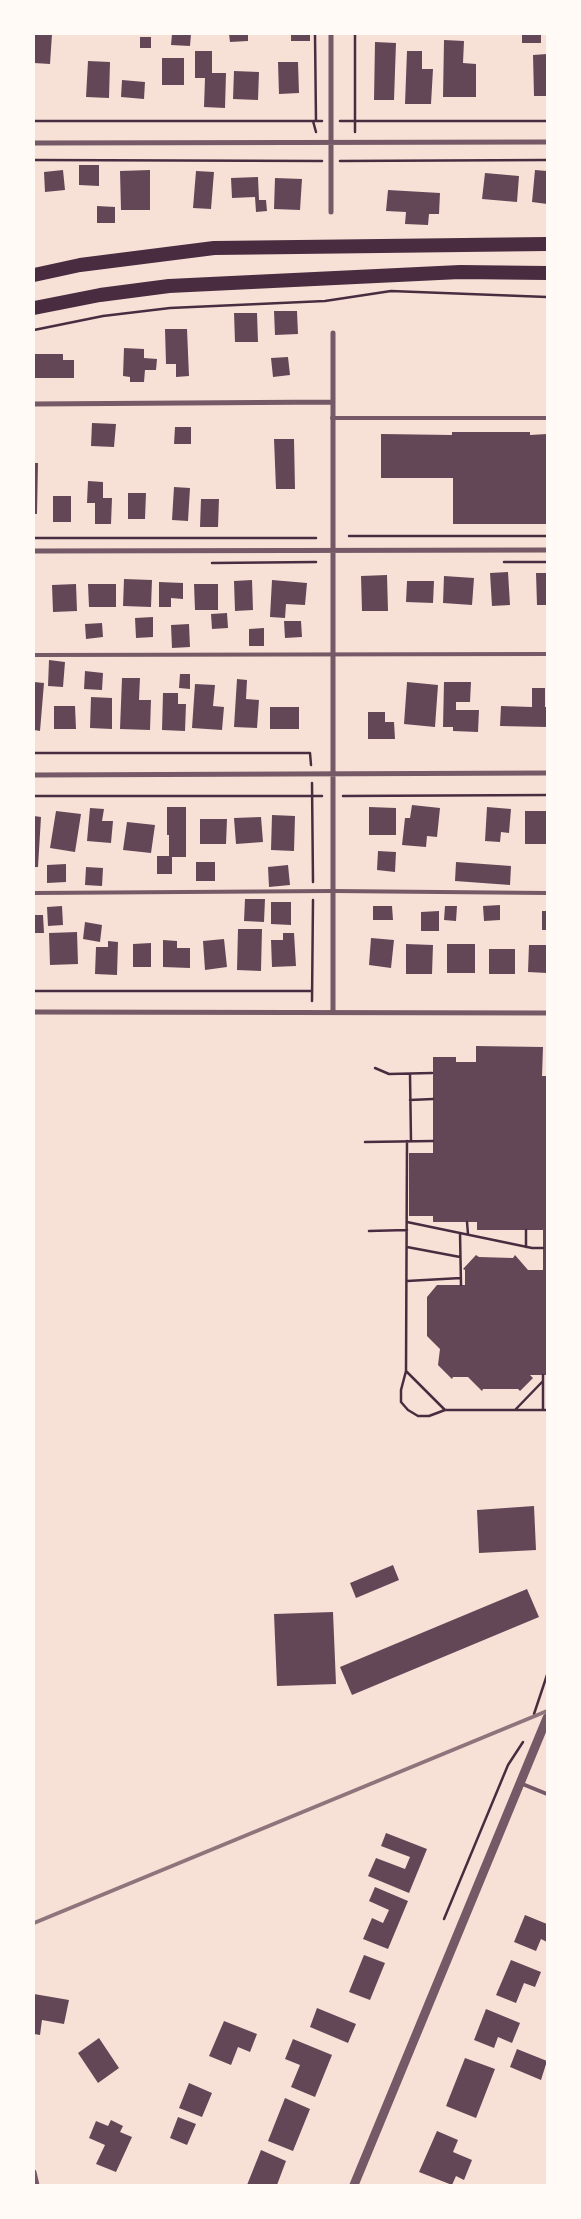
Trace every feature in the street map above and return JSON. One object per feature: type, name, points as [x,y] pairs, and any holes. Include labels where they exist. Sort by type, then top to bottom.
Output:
[{"type":"highway","points":[[34,275],[80,265],[214,248],[547,244]]},
{"type":"highway","points":[[34,308],[100,295],[169,286],[460,272],[547,273]]},
{"type":"street","points":[[331,34],[331,212]]},
{"type":"street","points":[[34,143],[547,142]]},
{"type":"street","points":[[333,333],[333,1012]]},
{"type":"street","points":[[34,404],[332,402]]},
{"type":"street","points":[[34,551],[547,550]]},
{"type":"street","points":[[34,775],[547,774]]},
{"type":"street","points":[[34,1012],[547,1012]]},
{"type":"street","points":[[354,2185],[547,1718]]},
{"type":"street","points":[[34,2172],[37,2185]]},
{"type":"lane","points":[[332,418],[362,416],[547,418]]},
{"type":"lane","points":[[34,655],[547,654]]},
{"type":"lane","points":[[34,893],[547,892]]},
{"type":"lane","points":[[520,1783],[547,1794]]},
{"type":"path","points":[[315,34],[316,121]]},
{"type":"path","points":[[355,34],[355,143]]},
{"type":"path","points":[[34,121],[547,121]]},
{"type":"path","points":[[34,160],[547,160]]},
{"type":"path","points":[[34,330],[103,316],[170,308],[325,301],[391,291],[547,297]]},
{"type":"path","points":[[349,536],[547,536]]},
{"type":"path","points":[[34,538],[316,538]]},
{"type":"path","points":[[34,753],[310,753]]},
{"type":"path","points":[[34,796],[547,795]]},
{"type":"path","points":[[34,991],[312,991]]},
{"type":"path","points":[[375,1068],[389,1074],[432,1074]]},
{"type":"path","points":[[410,1074],[406,1371],[400,1397],[403,1406],[418,1416],[429,1416],[445,1410],[547,1410]]},
{"type":"path","points":[[410,1100],[433,1099]]},
{"type":"path","points":[[365,1142],[433,1140]]},
{"type":"path","points":[[407,1222],[526,1247],[543,1248]]},
{"type":"path","points":[[467,1222],[468,1234]]},
{"type":"path","points":[[369,1231],[407,1230]]},
{"type":"path","points":[[526,1230],[526,1247]]},
{"type":"path","points":[[460,1233],[461,1285]]},
{"type":"path","points":[[407,1247],[460,1257]]},
{"type":"path","points":[[407,1281],[461,1278]]},
{"type":"path","points":[[406,1371],[445,1410]]},
{"type":"path","points":[[543,1410],[544,1375]]},
{"type":"path","points":[[515,1410],[543,1381]]},
{"type":"path","points":[[533,1717],[547,1675]]},
{"type":"path","points":[[444,1919],[505,1772],[526,1734]]},
{"type":"building","points":[[34,34],[52,34],[50,64],[34,63]]},
{"type":"building","points":[[172,34],[191,34],[190,46],[171,45]]},
{"type":"building","points":[[229,34],[248,34],[248,41],[230,42]]},
{"type":"building","points":[[291,34],[310,34],[310,41],[291,41]]},
{"type":"building","points":[[522,34],[541,34],[541,43],[522,43]]},
{"type":"building","points":[[140,37],[151,37],[151,48],[140,48]]},
{"type":"building","points":[[444,40],[464,41],[463,63],[476,64],[476,97],[443,97]]},
{"type":"building","points":[[375,42],[396,43],[394,100],[374,100]]},
{"type":"building","points":[[195,51],[212,51],[212,73],[226,73],[225,108],[204,107],[205,78],[195,78]]},
{"type":"building","points":[[407,51],[422,51],[422,69],[433,69],[431,104],[405,104]]},
{"type":"building","points":[[547,54],[547,96],[534,96],[533,55]]},
{"type":"building","points":[[162,58],[184,58],[184,85],[162,85]]},
{"type":"building","points":[[88,61],[110,62],[109,98],[86,97]]},
{"type":"building","points":[[278,62],[298,62],[299,93],[279,94]]},
{"type":"building","points":[[234,71],[259,72],[258,100],[233,99]]},
{"type":"building","points":[[122,80],[145,82],[144,99],[121,97]]},
{"type":"building","points":[[79,165],[99,165],[99,186],[79,185]]},
{"type":"building","points":[[63,170],[65,190],[45,192],[44,172]]},
{"type":"building","points":[[150,170],[150,210],[121,210],[120,171]]},
{"type":"building","points":[[535,170],[547,171],[547,204],[532,202]]},
{"type":"building","points":[[196,171],[214,172],[211,209],[193,208]]},
{"type":"building","points":[[485,173],[519,176],[517,202],[482,199]]},
{"type":"building","points":[[258,177],[259,200],[266,200],[267,211],[256,212],[255,197],[232,198],[231,178]]},
{"type":"building","points":[[275,178],[302,179],[300,210],[274,209]]},
{"type":"building","points":[[388,190],[440,193],[439,214],[429,214],[428,225],[405,224],[406,212],[386,211]]},
{"type":"building","points":[[97,206],[115,207],[115,223],[97,223]]},
{"type":"building","points":[[274,311],[297,311],[298,334],[275,335]]},
{"type":"building","points":[[234,313],[257,313],[258,342],[235,342]]},
{"type":"building","points":[[165,329],[187,329],[189,376],[176,377],[176,364],[166,364]]},
{"type":"building","points":[[124,348],[144,349],[144,358],[157,359],[156,370],[145,370],[144,382],[130,382],[130,377],[123,376]]},
{"type":"building","points":[[34,354],[63,354],[63,360],[74,360],[74,378],[34,378]]},
{"type":"building","points":[[288,357],[290,375],[273,377],[271,358]]},
{"type":"building","points":[[92,423],[116,424],[114,447],[91,446]]},
{"type":"building","points":[[175,427],[191,427],[191,444],[174,444]]},
{"type":"building","points":[[452,432],[530,432],[530,435],[547,434],[547,524],[453,524],[453,478],[381,478],[381,434],[452,435]]},
{"type":"building","points":[[274,439],[294,439],[295,489],[276,489]]},
{"type":"building","points":[[34,463],[38,463],[37,514],[34,514]]},
{"type":"building","points":[[88,481],[103,482],[103,498],[112,498],[111,524],[95,524],[95,503],[87,503]]},
{"type":"building","points":[[174,487],[190,488],[188,521],[172,520]]},
{"type":"building","points":[[128,493],[146,493],[145,519],[128,519]]},
{"type":"building","points":[[53,496],[71,496],[71,522],[53,522]]},
{"type":"building","points":[[201,499],[219,499],[218,527],[200,527]]},
{"type":"building","points":[[508,572],[510,605],[492,606],[490,573]]},
{"type":"building","points":[[536,573],[547,573],[547,605],[537,605]]},
{"type":"building","points":[[387,575],[388,611],[362,611],[361,576]]},
{"type":"building","points":[[444,576],[474,578],[472,605],[443,603]]},
{"type":"building","points":[[124,579],[152,580],[151,607],[123,606]]},
{"type":"building","points":[[252,580],[253,610],[235,611],[234,581]]},
{"type":"building","points":[[272,580],[307,583],[305,605],[286,604],[285,618],[270,617]]},
{"type":"building","points":[[407,581],[434,581],[433,603],[406,602]]},
{"type":"building","points":[[159,582],[183,583],[183,599],[171,598],[171,607],[159,607]]},
{"type":"building","points":[[76,584],[77,611],[53,612],[52,585]]},
{"type":"building","points":[[88,584],[116,584],[116,607],[89,607]]},
{"type":"building","points":[[194,584],[218,584],[218,610],[195,610]]},
{"type":"building","points":[[227,613],[228,628],[212,629],[211,614]]},
{"type":"building","points":[[153,617],[153,637],[136,638],[135,618]]},
{"type":"building","points":[[284,621],[301,621],[302,637],[285,638]]},
{"type":"building","points":[[102,623],[103,637],[86,639],[85,624]]},
{"type":"building","points":[[189,624],[190,647],[172,648],[171,625]]},
{"type":"building","points":[[264,628],[264,646],[249,646],[249,629]]},
{"type":"building","points":[[49,660],[65,662],[63,687],[48,686]]},
{"type":"building","points":[[85,671],[103,673],[102,690],[84,689]]},
{"type":"building","points":[[180,674],[190,674],[190,689],[179,688]]},
{"type":"building","points":[[122,678],[140,678],[139,700],[151,700],[150,730],[120,729]]},
{"type":"building","points":[[237,679],[247,680],[246,699],[259,700],[257,728],[234,727]]},
{"type":"building","points":[[34,682],[44,683],[40,731],[34,730]]},
{"type":"building","points":[[407,682],[438,685],[435,727],[404,724]]},
{"type":"building","points":[[444,682],[471,682],[470,702],[456,702],[456,710],[479,710],[478,732],[453,731],[453,727],[443,727]]},
{"type":"building","points":[[195,684],[215,685],[213,706],[224,707],[222,730],[192,728]]},
{"type":"building","points":[[532,688],[545,688],[547,727],[500,726],[501,706],[532,707]]},
{"type":"building","points":[[163,693],[178,693],[178,704],[186,704],[185,731],[162,730]]},
{"type":"building","points":[[91,697],[112,698],[112,729],[90,728]]},
{"type":"building","points":[[54,706],[75,706],[76,729],[54,729]]},
{"type":"building","points":[[270,707],[299,707],[299,729],[270,729]]},
{"type":"building","points":[[368,712],[385,712],[385,722],[394,722],[395,739],[368,739]]},
{"type":"building","points":[[412,805],[440,808],[437,837],[427,836],[426,847],[402,845],[405,818],[410,818]]},
{"type":"building","points":[[167,807],[186,807],[186,857],[172,857],[172,874],[157,874],[157,856],[169,856]]},
{"type":"building","points":[[369,807],[396,808],[396,835],[369,835]]},
{"type":"building","points":[[487,807],[511,809],[509,833],[501,832],[500,842],[485,841]]},
{"type":"building","points":[[90,808],[104,809],[102,821],[113,821],[111,843],[87,841]]},
{"type":"building","points":[[56,811],[81,814],[75,852],[50,848]]},
{"type":"building","points":[[525,811],[547,811],[547,844],[525,844]]},
{"type":"building","points":[[272,815],[295,816],[294,851],[271,850]]},
{"type":"building","points":[[34,816],[41,817],[38,867],[34,867]]},
{"type":"building","points":[[261,817],[263,842],[236,844],[234,818]]},
{"type":"building","points":[[200,819],[227,819],[226,844],[200,844]]},
{"type":"building","points":[[127,822],[155,825],[151,853],[123,850]]},
{"type":"building","points":[[378,851],[396,852],[395,872],[377,870]]},
{"type":"building","points":[[196,862],[215,862],[215,881],[196,881]]},
{"type":"building","points":[[456,862],[511,866],[510,885],[455,881]]},
{"type":"building","points":[[66,864],[66,882],[47,883],[47,865]]},
{"type":"building","points":[[288,865],[290,885],[269,887],[268,867]]},
{"type":"building","points":[[86,867],[103,868],[102,886],[85,885]]},
{"type":"building","points":[[245,899],[265,899],[264,922],[244,921]]},
{"type":"building","points":[[271,902],[291,902],[291,925],[271,924]]},
{"type":"building","points":[[500,905],[500,920],[484,921],[483,906]]},
{"type":"building","points":[[62,906],[63,925],[48,926],[47,907]]},
{"type":"building","points":[[373,906],[392,906],[393,920],[373,920]]},
{"type":"building","points":[[445,906],[457,906],[456,921],[444,920]]},
{"type":"building","points":[[439,911],[439,931],[421,931],[421,912]]},
{"type":"building","points":[[542,911],[547,911],[547,930],[542,930]]},
{"type":"building","points":[[34,915],[43,915],[44,933],[34,933]]},
{"type":"building","points":[[85,922],[102,925],[100,942],[83,939]]},
{"type":"building","points":[[238,929],[262,929],[261,971],[237,970]]},
{"type":"building","points":[[77,932],[78,964],[50,965],[49,933]]},
{"type":"building","points":[[283,933],[294,933],[296,966],[272,967],[271,940],[283,940]]},
{"type":"building","points":[[371,938],[394,940],[391,968],[369,965]]},
{"type":"building","points":[[224,939],[227,967],[205,970],[203,941]]},
{"type":"building","points":[[163,940],[177,941],[177,948],[190,948],[190,968],[163,967]]},
{"type":"building","points":[[108,941],[118,942],[117,975],[95,974],[96,947],[108,947]]},
{"type":"building","points":[[151,943],[151,967],[133,967],[133,944]]},
{"type":"building","points":[[406,944],[433,945],[432,974],[406,974]]},
{"type":"building","points":[[447,944],[475,944],[475,973],[447,973]]},
{"type":"building","points":[[529,945],[547,945],[547,973],[528,972]]},
{"type":"building","points":[[489,949],[515,949],[515,974],[489,974]]},
{"type":"building","points":[[476,1046],[543,1047],[542,1076],[547,1076],[547,1375],[530,1375],[533,1378],[520,1391],[518,1389],[483,1389],[482,1391],[468,1377],[453,1377],[452,1379],[438,1365],[440,1349],[427,1336],[427,1297],[437,1285],[465,1285],[465,1270],[463,1269],[476,1255],[479,1257],[513,1258],[515,1255],[528,1270],[543,1270],[543,1230],[477,1230],[477,1222],[433,1222],[433,1216],[409,1216],[409,1153],[433,1153],[433,1057],[456,1057],[456,1062],[476,1062]]},
{"type":"building","points":[[534,1506],[536,1550],[479,1553],[477,1510]]},
{"type":"building","points":[[393,1565],[399,1580],[356,1598],[350,1583]]},
{"type":"building","points":[[527,1589],[539,1617],[352,1695],[340,1667]]},
{"type":"building","points":[[333,1612],[336,1684],[277,1686],[274,1614]]},
{"type":"building","points":[[386,1833],[427,1849],[409,1893],[368,1876],[376,1858],[405,1869],[410,1857],[381,1846]]},
{"type":"building","points":[[375,1887],[408,1901],[388,1949],[363,1939],[372,1918],[383,1923],[389,1910],[369,1901]]},
{"type":"building","points":[[525,1915],[547,1924],[547,1942],[541,1939],[536,1951],[514,1942]]},
{"type":"building","points":[[364,1955],[385,1963],[370,2000],[349,1992]]},
{"type":"building","points":[[511,1960],[541,1972],[535,1987],[524,1983],[516,2003],[496,1995]]},
{"type":"building","points":[[34,1994],[69,2000],[64,2024],[42,2020],[40,2035],[34,2034]]},
{"type":"building","points":[[317,2008],[356,2024],[348,2043],[310,2027]]},
{"type":"building","points":[[486,2009],[520,2023],[512,2043],[498,2037],[494,2048],[474,2040]]},
{"type":"building","points":[[224,2021],[257,2034],[250,2052],[238,2047],[231,2065],[209,2056]]},
{"type":"building","points":[[99,2038],[119,2068],[98,2083],[78,2053]]},
{"type":"building","points":[[293,2039],[332,2055],[315,2097],[291,2087],[300,2065],[285,2059]]},
{"type":"building","points":[[517,2049],[547,2061],[541,2080],[510,2067]]},
{"type":"building","points":[[465,2058],[495,2069],[476,2118],[446,2106]]},
{"type":"building","points":[[189,2083],[212,2093],[202,2117],[179,2108]]},
{"type":"building","points":[[285,2098],[310,2109],[293,2151],[268,2141]]},
{"type":"building","points":[[178,2117],[196,2124],[187,2145],[170,2138]]},
{"type":"building","points":[[111,2120],[123,2126],[120,2132],[132,2137],[116,2172],[96,2164],[105,2145],[89,2138],[96,2121],[108,2126]]},
{"type":"building","points":[[437,2131],[458,2140],[453,2152],[472,2160],[464,2180],[456,2176],[452,2185],[419,2172]]},
{"type":"building","points":[[261,2150],[286,2161],[277,2185],[247,2185]]},
{"type":"railway","points":[[34,1923],[547,1711]]}]
